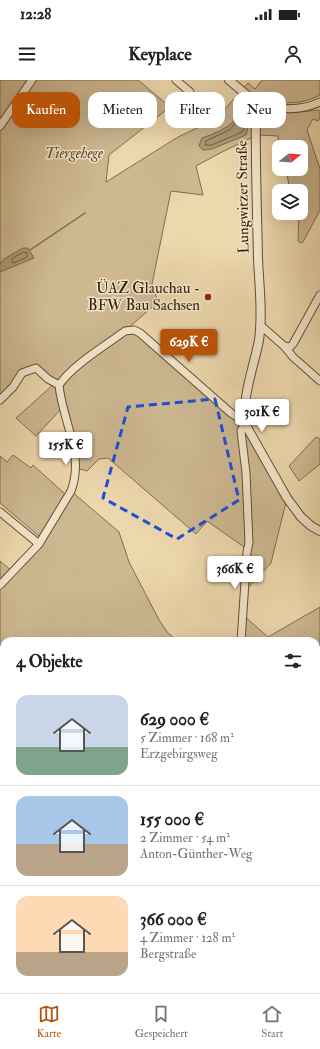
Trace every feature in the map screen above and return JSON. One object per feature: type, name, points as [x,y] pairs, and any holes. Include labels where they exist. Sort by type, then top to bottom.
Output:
[{"type":"street","points":[[0,126],[32,80]]},
{"type":"street","points":[[176,80],[190,92]]},
{"type":"street","points":[[229,80],[243,92]]},
{"type":"street","points":[[286,109],[301,108],[320,102]]},
{"type":"street","name":"Lungwitzer Straße","points":[[245,422],[245,406],[259,338],[260,325],[255,169],[256,128]]},
{"type":"street","points":[[284,346],[290,347],[293,344],[320,295]]},
{"type":"street","points":[[260,325],[284,346],[292,357],[320,380]]},
{"type":"street","points":[[0,585],[39,544],[71,491],[74,482],[76,468],[74,449],[61,399],[59,385],[64,377],[125,331],[134,330],[140,333],[231,413],[245,422],[287,498],[301,517],[311,526],[320,531]]},
{"type":"street","points":[[0,400],[13,387],[22,373],[36,368],[59,385]]},
{"type":"street","points":[[241,637],[247,552],[250,543],[246,473],[241,431],[245,422]]},
{"type":"street","points":[[0,512],[39,544]]},
{"type":"highlighted area","points":[[215,399],[239,500],[177,539],[103,498],[128,407]]},
{"type":"green space","name":"Tiergehege","points":[[0,80],[138,80],[152,92],[88,92],[88,128],[143,128],[109,155],[106,182],[178,137],[197,128],[225,128],[225,109],[233,100],[233,128],[253,128],[253,137],[196,166],[203,195],[171,191],[152,284],[158,302],[126,330],[134,330],[192,379],[195,387],[239,421],[244,473],[247,538],[244,547],[207,521],[196,534],[108,458],[99,459],[87,471],[76,468],[63,407],[36,436],[16,418],[54,384],[36,368],[22,373],[0,400]]},
{"type":"green space","points":[[262,80],[320,80],[320,95],[306,101],[286,103],[286,92],[240,92],[248,83],[255,89]]},
{"type":"green space","points":[[157,96],[165,103],[165,111],[157,117]]},
{"type":"green space","points":[[320,111],[320,118],[318,121],[313,119],[307,130],[320,169],[320,210],[303,242],[300,243],[298,241],[299,220],[308,220],[308,184],[289,184],[287,176],[308,176],[308,140],[278,140],[278,136],[258,135],[259,128],[286,128],[286,113]]},
{"type":"green space","points":[[245,422],[287,498],[271,563],[245,591],[247,552],[241,431]]},
{"type":"green space","points":[[316,437],[320,439],[320,464],[299,481],[289,466]]},
{"type":"green space","points":[[13,455],[31,468],[33,465],[65,494],[40,537],[0,503],[0,456],[7,462]]},
{"type":"green space","points":[[71,491],[119,532],[129,562],[158,618],[167,632],[173,637],[0,637],[0,561],[12,571],[39,544]]},
{"type":"green space","points":[[320,607],[320,637],[268,637]]},
{"type":"green space","points":[[243,615],[268,637],[241,637]]},
{"type":"water","points":[[233,122],[233,128],[248,129],[246,135],[212,149],[203,150],[199,146],[202,138],[226,127]]},
{"type":"water","points":[[23,248],[28,248],[34,258],[0,272],[0,264],[4,259]]},
{"type":"waterway","points":[[30,250],[85,213]]},
{"type":"place","name":"ÜAZ Glauchau - BFW Bau Sachsen","points":[[208,297]]}]
